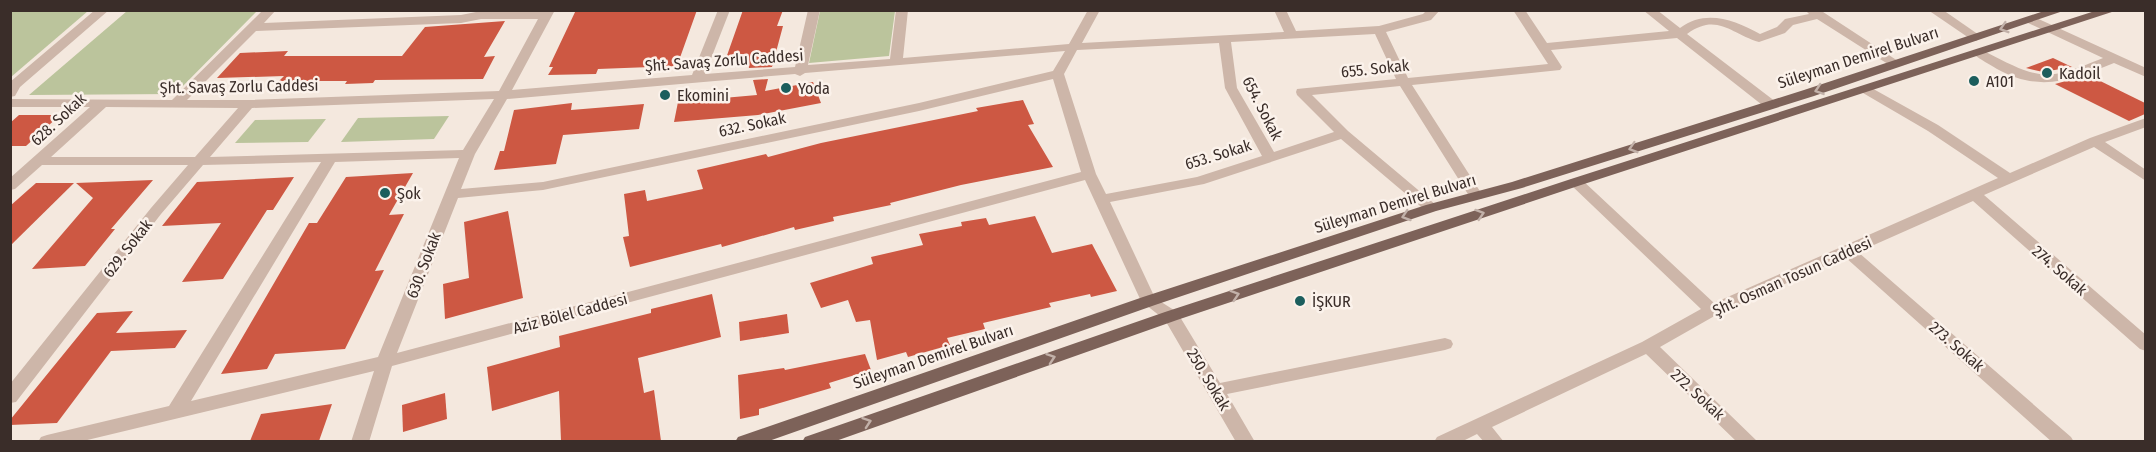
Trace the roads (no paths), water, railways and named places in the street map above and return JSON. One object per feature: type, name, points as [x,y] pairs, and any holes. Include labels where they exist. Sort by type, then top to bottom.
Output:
[{"type":"main road","name":"Süleyman Demirel Bulvarı","points":[[744,441],[1149,301],[1431,208],[1771,105],[2060,10]]},
{"type":"main road","name":"Süleyman Demirel Bulvarı","points":[[811,441],[1171,316],[1576,182],[2112,10]]},
{"type":"street","points":[[10,93],[15,85],[103,10]]},
{"type":"street","points":[[175,104],[256,27],[270,10]]},
{"type":"street","points":[[698,77],[724,10]]},
{"type":"street","points":[[800,72],[814,10]]},
{"type":"street","points":[[896,61],[902,10]]},
{"type":"street","points":[[1094,10],[1058,74],[1089,174],[1149,301],[1171,316]]},
{"type":"street","points":[[1280,10],[1292,34]]},
{"type":"street","name":"Şht. Savaş Zorlu Caddesi","points":[[10,103],[248,104],[503,95],[698,77],[800,72],[896,61],[1072,47],[1379,30],[1427,17],[1434,10]]},
{"type":"street","name":"655. Sokak","points":[[1431,208],[1343,134],[1302,92],[1556,67],[1519,10]]},
{"type":"street","points":[[1649,10],[1771,105]]},
{"type":"street","points":[[1934,10],[1977,37]]},
{"type":"street","points":[[256,27],[461,19],[481,15],[547,13]]},
{"type":"street","name":"630. Sokak","points":[[360,441],[385,362],[468,154],[547,13]]},
{"type":"street","points":[[1545,47],[1679,34],[1689,25],[1724,21],[1759,38],[1781,30],[1789,22],[1814,13],[1896,63]]},
{"type":"street","points":[[2032,20],[2145,73]]},
{"type":"street","points":[[1379,30],[1404,82],[1476,196]]},
{"type":"street","name":"654. Sokak","points":[[1224,38],[1231,88],[1270,157]]},
{"type":"street","points":[[1980,54],[2020,75],[2037,80],[2054,78],[2114,58]]},
{"type":"street","name":"632. Sokak","points":[[451,194],[543,186],[919,107],[1058,74]]},
{"type":"street","points":[[1868,90],[1934,128],[2009,179]]},
{"type":"street","name":"628. Sokak","points":[[10,186],[103,103]]},
{"type":"street","name":"629. Sokak","points":[[10,397],[156,211],[248,104]]},
{"type":"street","name":"Şht. Osman Tosun Caddesi","points":[[1443,441],[1648,346],[1712,310],[2095,141],[2145,122]]},
{"type":"street","name":"653. Sokak","points":[[1101,199],[1199,181],[1343,134]]},
{"type":"street","points":[[2095,141],[2145,177]]},
{"type":"street","points":[[39,161],[200,161],[468,154]]},
{"type":"street","points":[[175,412],[331,157]]},
{"type":"street","name":"Aziz Bölel Caddesi","points":[[47,441],[385,362],[1089,174]]},
{"type":"street","points":[[1576,182],[1712,310]]},
{"type":"street","name":"274. Sokak","points":[[1974,194],[2145,345]]},
{"type":"street","name":"273. Sokak","points":[[1848,251],[2065,441]]},
{"type":"street","name":"250. Sokak","points":[[1171,316],[1246,441]]},
{"type":"street","points":[[1215,390],[1445,344]]},
{"type":"street","name":"272. Sokak","points":[[1648,346],[1749,441]]},
{"type":"street","points":[[1480,425],[1495,441]]},
{"type":"place","name":"Kadoil","points":[[2047,73]]},
{"type":"place","name":"A101","points":[[1974,81]]},
{"type":"place","name":"Yoda","points":[[786,88]]},
{"type":"place","name":"Ekomini","points":[[665,95]]},
{"type":"place","name":"Şok","points":[[385,193]]},
{"type":"place","name":"İŞKUR","points":[[1300,301]]}]
